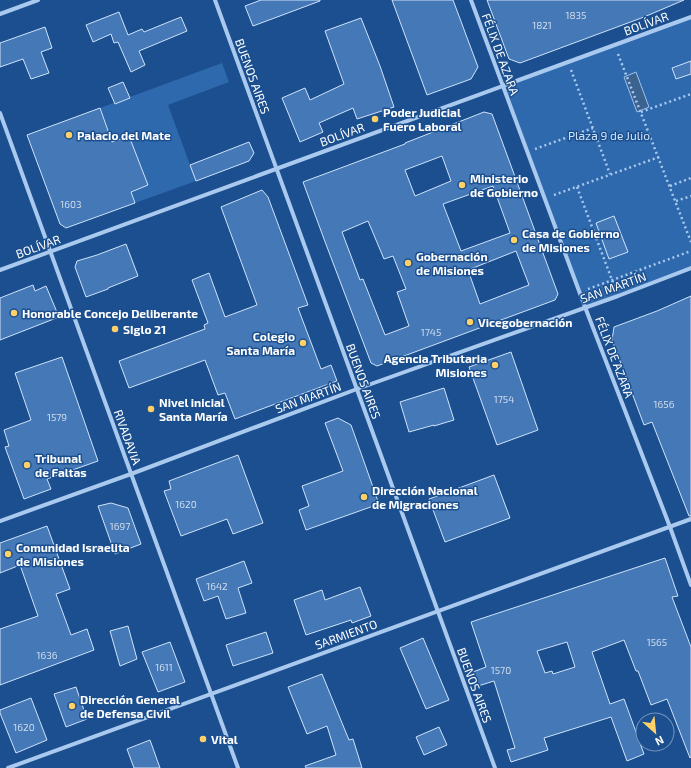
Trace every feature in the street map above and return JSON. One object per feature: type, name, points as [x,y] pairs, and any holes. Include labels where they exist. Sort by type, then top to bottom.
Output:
[{"type":"street","points":[[0,14],[38,0]]},
{"type":"street","name":"BUENOS AIRES","points":[[215,0],[495,768]]},
{"type":"street","name":"FÉLIX DE AZARA","points":[[471,0],[579,292],[691,585]]},
{"type":"street","name":"BOLÍVAR","points":[[0,270],[691,17]]},
{"type":"street","name":"RIVADAVIA","points":[[0,113],[238,768]]},
{"type":"street","name":"SAN MARTÍN","points":[[0,521],[691,268]]},
{"type":"street","name":"SARMIENTO","points":[[8,768],[691,519]]},
{"type":"path","points":[[615,45],[691,242]]},
{"type":"path","points":[[568,62],[610,174]]},
{"type":"path","points":[[641,112],[691,94]]},
{"type":"path","points":[[527,152],[593,128]]},
{"type":"path","points":[[544,198],[659,157]]},
{"type":"path","points":[[670,186],[691,178]]},
{"type":"path","points":[[577,186],[618,296]]},
{"type":"path","points":[[676,202],[691,196]]},
{"type":"path","points":[[579,292],[691,251]]},
{"type":"green space","name":"Plaza 9 de Julio","points":[[691,18],[691,267],[585,306],[503,87]]},
{"type":"green space","points":[[222,63],[229,82],[168,105],[196,181],[135,203],[100,108]]},
{"type":"shaded area","points":[[636,72],[649,107],[637,112],[624,77]]},
{"type":"building","points":[[261,0],[320,1],[253,26],[245,6]]},
{"type":"building","points":[[392,0],[453,0],[478,67],[471,79],[427,95]]},
{"type":"building","points":[[487,0],[684,0],[644,17],[520,63],[509,59]]},
{"type":"building","points":[[119,12],[128,35],[142,29],[144,32],[181,17],[187,31],[139,51],[145,65],[131,72],[118,42],[114,43],[111,34],[93,42],[86,25]]},
{"type":"building","points":[[361,18],[394,107],[357,119],[353,108],[319,123],[323,132],[300,142],[282,98],[305,88],[310,100],[344,84],[325,31]]},
{"type":"building","points":[[45,27],[52,48],[41,52],[49,73],[31,79],[23,59],[0,67],[0,43]]},
{"type":"building","points":[[691,61],[691,74],[676,79],[672,68]]},
{"type":"building","points":[[123,82],[130,98],[115,104],[108,88]]},
{"type":"building","points":[[100,108],[112,142],[129,136],[148,185],[131,192],[135,203],[66,228],[60,224],[27,135]]},
{"type":"building","points":[[484,112],[492,114],[558,294],[555,300],[377,366],[371,363],[303,182]],"holes":[[[442,156],[451,181],[415,196],[405,170]],[[493,186],[510,233],[461,251],[443,204]],[[368,221],[384,259],[393,256],[406,289],[397,292],[409,326],[385,335],[363,279],[360,280],[342,232]],[[516,251],[529,285],[480,304],[468,270]]]},
{"type":"building","points":[[249,142],[254,153],[249,161],[196,181],[190,165]]},
{"type":"building","points":[[262,190],[268,197],[308,305],[298,308],[321,369],[331,365],[337,381],[235,419],[225,393],[218,395],[205,360],[129,388],[119,361],[205,329],[204,325],[208,323],[192,280],[209,273],[225,317],[257,305],[221,207]]},
{"type":"building","points":[[614,216],[628,252],[609,259],[596,223]]},
{"type":"building","points":[[126,244],[138,276],[86,297],[75,267],[77,261]]},
{"type":"building","points":[[33,285],[35,291],[46,286],[59,317],[0,340],[0,298]]},
{"type":"building","points":[[691,296],[691,516],[689,516],[652,422],[644,425],[612,340],[614,327],[657,311]]},
{"type":"building","points":[[511,352],[538,430],[497,445],[469,367]]},
{"type":"building","points":[[62,357],[98,461],[47,479],[51,489],[24,499],[5,447],[9,446],[4,430],[31,420],[15,373]]},
{"type":"building","points":[[444,388],[454,420],[409,432],[400,402]]},
{"type":"building","points":[[338,418],[351,425],[379,504],[306,530],[299,510],[309,506],[302,486],[343,471],[325,423]]},
{"type":"building","points":[[238,455],[263,523],[233,534],[227,519],[181,536],[164,491],[171,489],[169,481]]},
{"type":"building","points":[[494,475],[510,518],[445,542],[429,499]]},
{"type":"building","points":[[111,503],[128,508],[141,544],[115,554],[98,506]]},
{"type":"building","points":[[47,526],[70,589],[56,594],[71,635],[87,629],[94,650],[0,685],[0,629],[38,616],[20,565],[0,573],[0,543]]},
{"type":"building","points":[[665,558],[678,596],[672,597],[691,647],[691,757],[690,758],[675,720],[675,712],[672,712],[667,699],[651,705],[624,640],[592,652],[610,704],[624,699],[635,729],[635,752],[643,752],[644,754],[627,761],[611,717],[544,738],[548,750],[511,762],[507,750],[515,748],[494,681],[478,686],[473,672],[486,667],[471,622]],"holes":[[[567,642],[575,667],[553,674],[552,671],[545,673],[537,651]]]},
{"type":"building","points":[[244,561],[252,583],[238,588],[246,613],[226,619],[218,596],[204,601],[196,579]]},
{"type":"building","points":[[360,587],[371,616],[352,623],[351,620],[306,635],[294,600],[322,590],[325,600]]},
{"type":"building","points":[[128,626],[137,659],[120,666],[110,631]]},
{"type":"building","points":[[266,632],[273,653],[233,666],[226,645]]},
{"type":"building","points":[[423,638],[449,700],[426,709],[400,648]]},
{"type":"building","points":[[170,642],[185,682],[158,692],[142,652]]},
{"type":"building","points":[[322,674],[349,740],[353,739],[362,768],[306,768],[305,766],[336,755],[327,726],[307,734],[288,687]]},
{"type":"building","points":[[76,687],[87,719],[66,727],[54,694]]},
{"type":"building","points":[[31,698],[47,740],[16,753],[0,710]]},
{"type":"building","points":[[439,727],[447,745],[424,755],[416,737]]},
{"type":"building","points":[[150,740],[160,768],[134,768],[127,749]]},
{"type":"place","name":"Poder Judicial Fuero Laboral","points":[[375,119]]},
{"type":"place","name":"Palacio del Mate","points":[[69,135]]},
{"type":"place","name":"Ministerio de Gobierno","points":[[462,185]]},
{"type":"place","name":"Casa de Gobierno de Misiones","points":[[514,240]]},
{"type":"place","name":"Gobernación de Misiones","points":[[408,263]]},
{"type":"place","name":"Honorable Concejo Deliberante","points":[[14,313]]},
{"type":"place","name":"Vicegobernación","points":[[470,322]]},
{"type":"place","name":"SIglo 21","points":[[115,329]]},
{"type":"place","name":"Colegio Santa María","points":[[303,343]]},
{"type":"place","name":"Agencia Tributaria Misiones","points":[[495,365]]},
{"type":"place","name":"Nivel inicial Santa María","points":[[151,409]]},
{"type":"place","name":"Tribunal de Faltas","points":[[27,465]]},
{"type":"place","name":"Dirección Nacional de Migraciones","points":[[364,497]]},
{"type":"place","name":"Comunidad Israelita de Misiones","points":[[8,554]]},
{"type":"place","name":"Dirección General de Defensa Civil","points":[[72,706]]},
{"type":"place","name":"Vital","points":[[203,739]]}]
